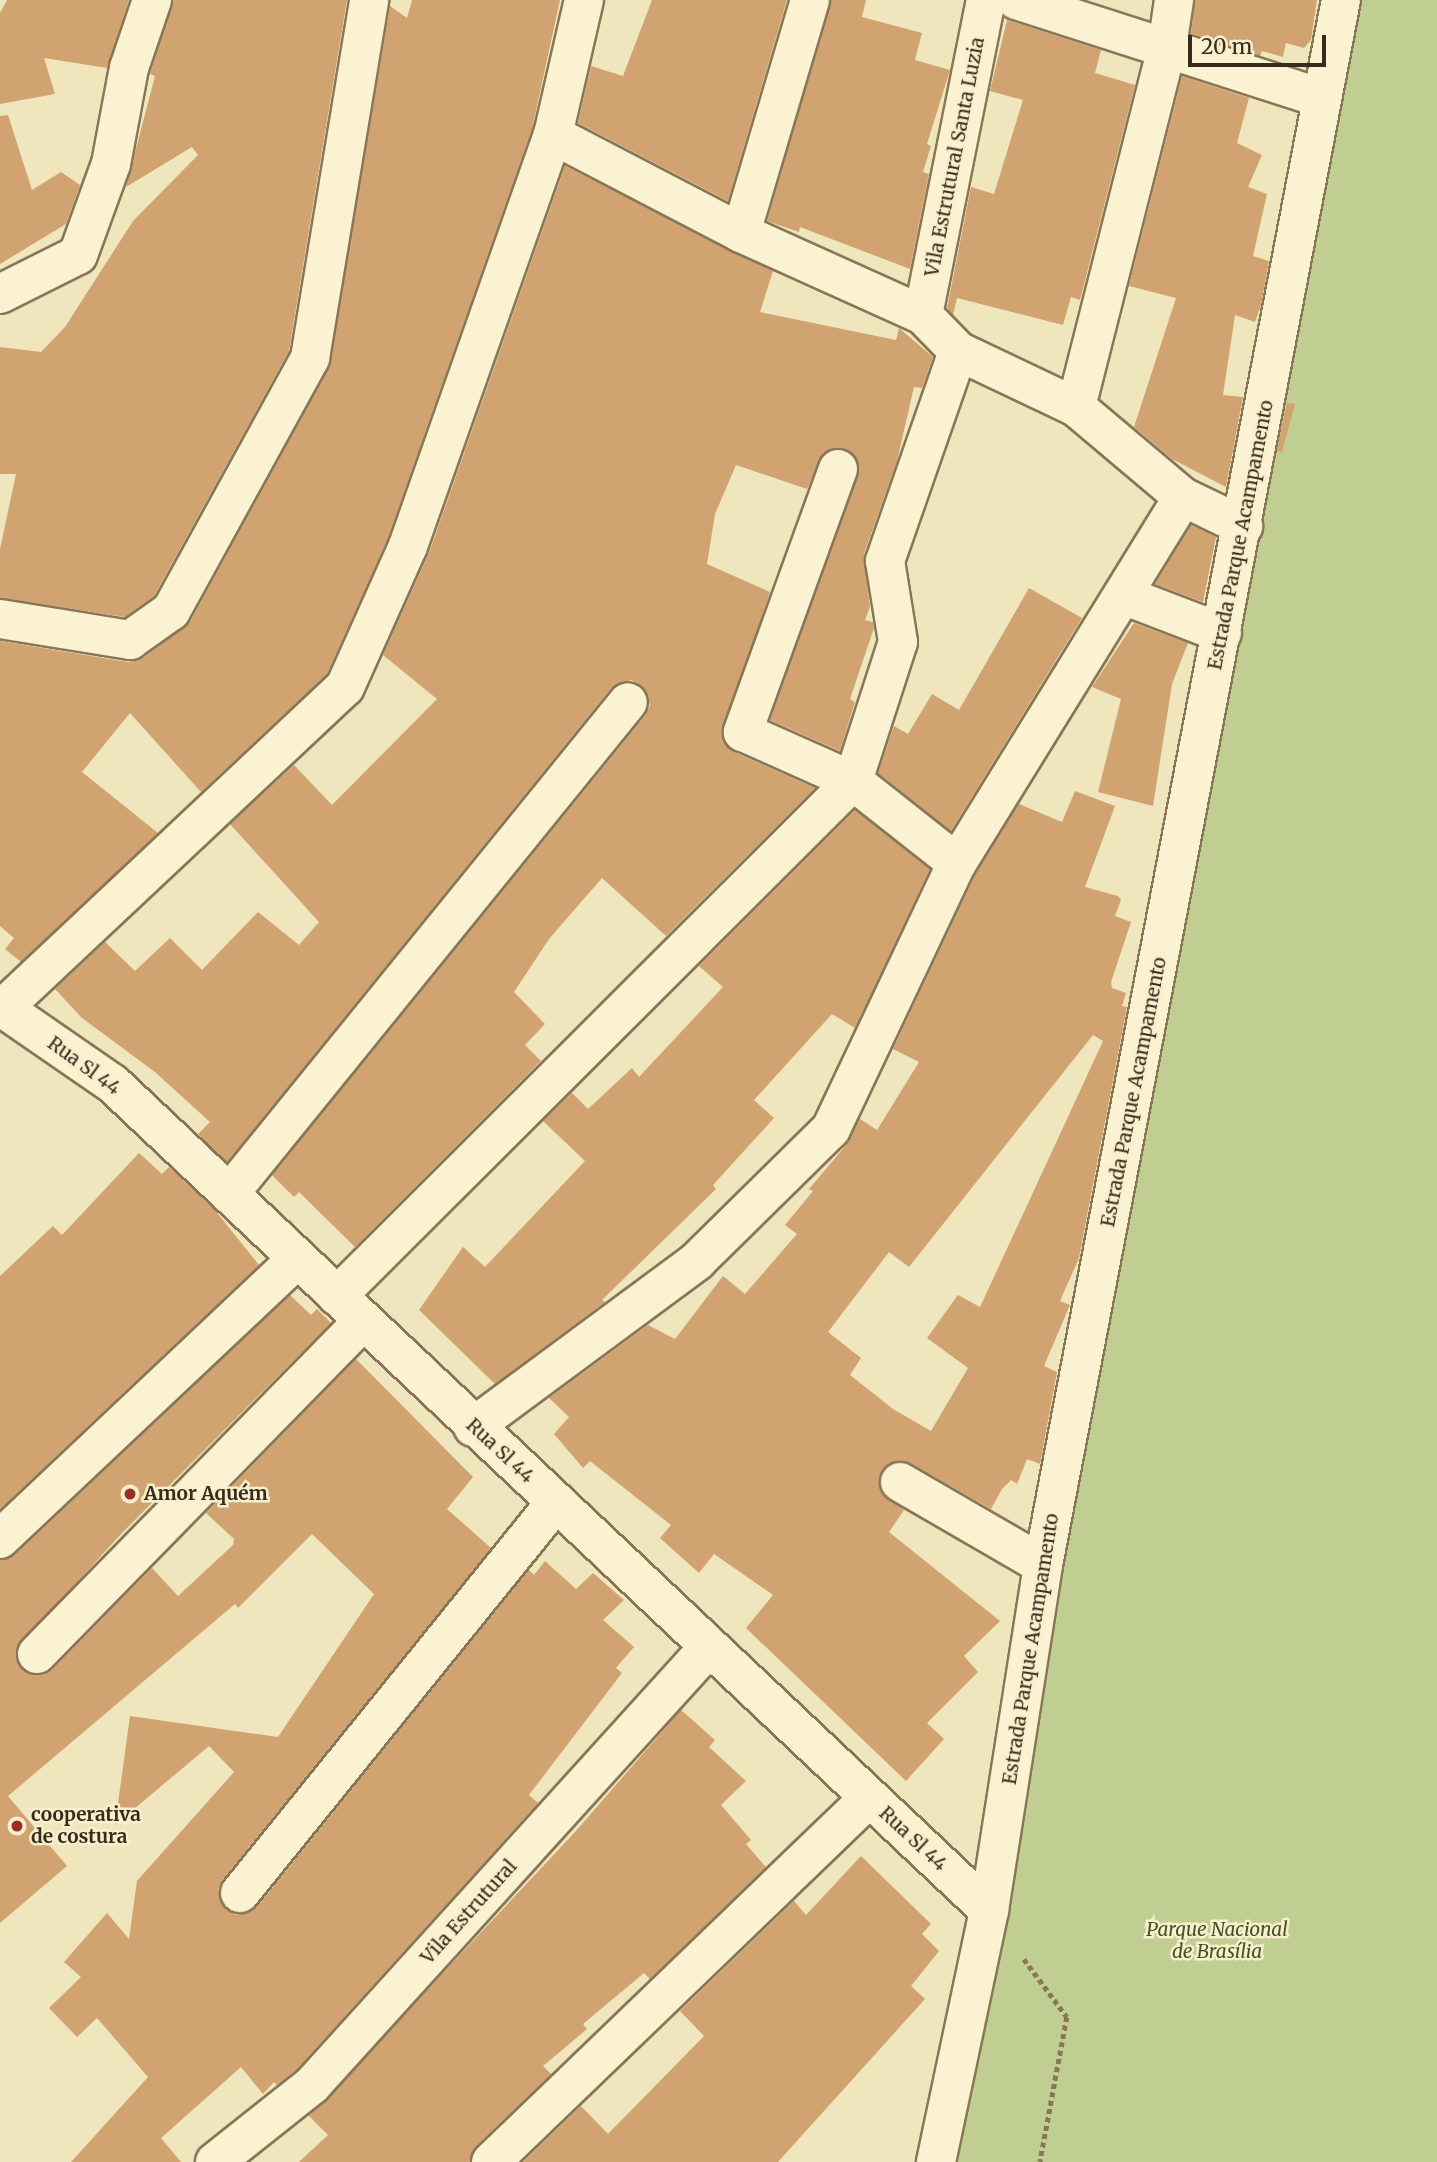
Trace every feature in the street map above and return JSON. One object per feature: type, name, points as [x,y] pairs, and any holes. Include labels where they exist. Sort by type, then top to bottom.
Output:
[{"type":"street","points":[[0,293],[78,255],[111,164],[129,68],[152,0]]},
{"type":"street","points":[[0,619],[130,640],[171,611],[310,358],[369,0]]},
{"type":"street","points":[[2,1007],[345,687],[408,546],[553,135],[584,0]]},
{"type":"street","points":[[741,233],[810,0]]},
{"type":"street","name":"Vila Estrutural Santa Luzia","points":[[923,315],[986,0]]},
{"type":"street","points":[[1016,0],[1321,98]]},
{"type":"street","points":[[1076,407],[1167,47],[1174,0]]},
{"type":"street","name":"Estrada Parque Acampamento","points":[[936,2162],[989,1910],[1043,1565],[1243,526],[1341,0]]},
{"type":"street","points":[[553,135],[741,233],[923,315],[958,351],[1076,407],[1183,497],[1243,526]]},
{"type":"street","points":[[37,1654],[350,1308],[853,781],[898,642],[885,561],[958,351]]},
{"type":"street","points":[[838,469],[743,732],[853,781],[957,863]]},
{"type":"street","points":[[473,1427],[697,1261],[831,1129],[957,863],[1183,497]]},
{"type":"street","points":[[1123,595],[1222,633]]},
{"type":"street","points":[[229,1194],[628,702]]},
{"type":"street","name":"Rua Sl 44","points":[[2,1007],[113,1084],[473,1427],[989,1910]]},
{"type":"street","points":[[0,1539],[298,1259]]},
{"type":"street","points":[[900,1482],[1043,1565]]},
{"type":"street","points":[[240,1894],[556,1502]]},
{"type":"street","name":"Vila Estrutural","points":[[215,2162],[312,2085],[709,1647]]},
{"type":"street","points":[[491,2162],[869,1798]]},
{"type":"path","points":[[989,1910],[1067,2017],[1040,2162]]},
{"type":"green space","name":"Parque Nacional de Brasília","points":[[1357,0],[1437,0],[1437,2162],[952,2162]]},
{"type":"building","points":[[7,0],[129,0],[107,68],[44,58],[55,94],[0,104],[0,13]]},
{"type":"building","points":[[173,0],[347,0],[289,351],[154,596],[125,617],[0,598],[0,549],[16,474],[0,474],[0,347],[41,352],[65,327],[133,221],[198,155],[192,147],[126,187],[155,76],[150,74]]},
{"type":"building","points":[[412,0],[560,0],[532,129],[388,538],[327,674],[201,792],[130,713],[82,772],[158,833],[21,962],[5,949],[14,938],[0,926],[0,641],[128,662],[143,658],[190,622],[329,368],[390,6],[407,18]]},
{"type":"building","points":[[652,0],[787,0],[728,201],[578,123],[591,66],[623,76]]},
{"type":"building","points":[[831,0],[866,0],[862,17],[922,33],[915,60],[950,70],[927,144],[931,146],[923,172],[929,174],[910,269],[800,227],[799,232],[767,221]]},
{"type":"building","points":[[1195,0],[1317,0],[1311,40],[1304,48],[1286,43],[1283,57],[1262,51],[1260,56],[1191,33]]},
{"type":"building","points":[[1007,20],[1101,50],[1095,73],[1135,85],[1080,300],[1071,297],[1063,325],[957,298],[953,315],[947,308],[971,187],[994,194],[1023,100],[990,91]]},
{"type":"building","points":[[1182,76],[1249,98],[1237,143],[1262,155],[1248,187],[1267,194],[1253,256],[1269,261],[1261,305],[1255,322],[1235,315],[1223,395],[1243,397],[1226,487],[1172,459],[1134,427],[1176,298],[1129,286]]},
{"type":"building","points":[[8,115],[32,190],[61,172],[80,185],[66,224],[0,264],[0,116]]},
{"type":"building","points":[[565,166],[773,271],[760,312],[896,340],[899,328],[933,357],[922,388],[914,387],[897,461],[864,554],[870,607],[865,620],[873,622],[874,628],[850,699],[855,702],[840,751],[770,720],[859,465],[846,449],[824,452],[807,489],[736,465],[715,514],[707,564],[770,592],[722,736],[734,752],[815,788],[666,936],[602,878],[549,939],[514,992],[545,1024],[525,1045],[541,1061],[355,1247],[299,1192],[294,1197],[272,1175],[645,716],[650,705],[642,686],[631,680],[611,688],[227,1162],[198,1134],[210,1122],[155,1072],[82,1018],[55,989],[105,942],[135,971],[170,938],[202,970],[258,912],[299,945],[319,922],[230,824],[294,765],[332,805],[437,699],[383,655],[429,553]]},
{"type":"building","points":[[1287,403],[1295,404],[1282,452],[1277,451]]},
{"type":"building","points":[[1191,525],[1216,537],[1203,602],[1155,584]]},
{"type":"building","points":[[1029,588],[1082,618],[951,831],[878,773],[894,726],[908,734],[932,694],[959,710]]},
{"type":"building","points":[[1134,623],[1188,643],[1172,684],[1153,806],[1098,792],[1121,699],[1092,687]]},
{"type":"building","points":[[1075,791],[1115,806],[1085,887],[1118,896],[1121,900],[1115,916],[1131,922],[1111,982],[1112,988],[1126,993],[1122,1006],[1127,1007],[1079,1258],[1060,1301],[1070,1305],[1044,1366],[1057,1372],[1040,1464],[1027,1459],[1017,1484],[1011,1480],[1002,1489],[991,1509],[910,1463],[890,1463],[881,1472],[881,1493],[904,1510],[889,1532],[1000,1621],[964,1656],[978,1672],[927,1723],[944,1739],[906,1781],[746,1628],[773,1595],[714,1554],[699,1573],[660,1538],[671,1525],[590,1461],[583,1468],[554,1434],[569,1417],[549,1398],[648,1325],[675,1339],[723,1276],[745,1294],[797,1234],[785,1225],[813,1191],[809,1189],[847,1144],[860,1119],[877,1130],[919,1062],[893,1049],[976,873],[1019,804],[1062,822]],"holes":[[[1093,1035],[1103,1041],[980,1307],[958,1295],[927,1338],[968,1368],[931,1431],[893,1409],[850,1375],[861,1358],[828,1332],[889,1252],[909,1267]]]},
{"type":"building","points":[[855,810],[930,869],[855,1028],[832,1014],[754,1100],[774,1118],[713,1185],[716,1189],[602,1300],[605,1302],[495,1384],[419,1310],[463,1247],[485,1267],[585,1161],[543,1121],[572,1093],[588,1109],[632,1068],[639,1077],[723,987],[699,966]]},
{"type":"building","points":[[139,1153],[162,1174],[169,1167],[214,1209],[259,1265],[0,1509],[0,1276],[53,1226],[62,1235]]},
{"type":"building","points":[[290,1295],[311,1315],[317,1309],[331,1323],[122,1533],[16,1649],[22,1670],[42,1675],[52,1670],[152,1568],[178,1596],[233,1545],[234,1539],[206,1513],[356,1359],[473,1477],[447,1509],[491,1548],[223,1879],[218,1890],[226,1910],[237,1915],[257,1907],[529,1570],[534,1575],[545,1561],[576,1589],[593,1573],[624,1600],[603,1620],[634,1647],[616,1668],[622,1673],[529,1795],[538,1803],[297,2069],[277,2085],[274,2082],[263,2094],[241,2067],[161,2138],[181,2162],[71,2162],[148,2077],[97,2018],[77,2037],[49,2008],[81,1977],[64,1962],[107,1913],[129,1939],[137,1881],[234,1772],[209,1746],[115,1825],[130,1716],[278,1737],[374,1594],[312,1534],[238,1608],[235,1604],[8,1796],[67,1866],[0,1923],[0,1560],[15,1555]]},
{"type":"building","points":[[681,1710],[715,1740],[709,1747],[746,1781],[721,1805],[751,1840],[746,1844],[766,1867],[650,1979],[644,1973],[583,2024],[587,2029],[543,2066],[551,2074],[476,2146],[470,2162],[299,2162],[328,2135],[309,2116],[575,1832]]},
{"type":"building","points":[[861,1856],[931,1924],[922,1934],[939,1951],[911,1986],[925,1999],[778,2162],[523,2162],[581,2106],[608,2134],[704,2036],[680,2011],[794,1901],[806,1915]]},
{"type":"place","name":"Amor Aquém","points":[[130,1494]]},
{"type":"place","name":"cooperativa de costura","points":[[17,1826]]}]
